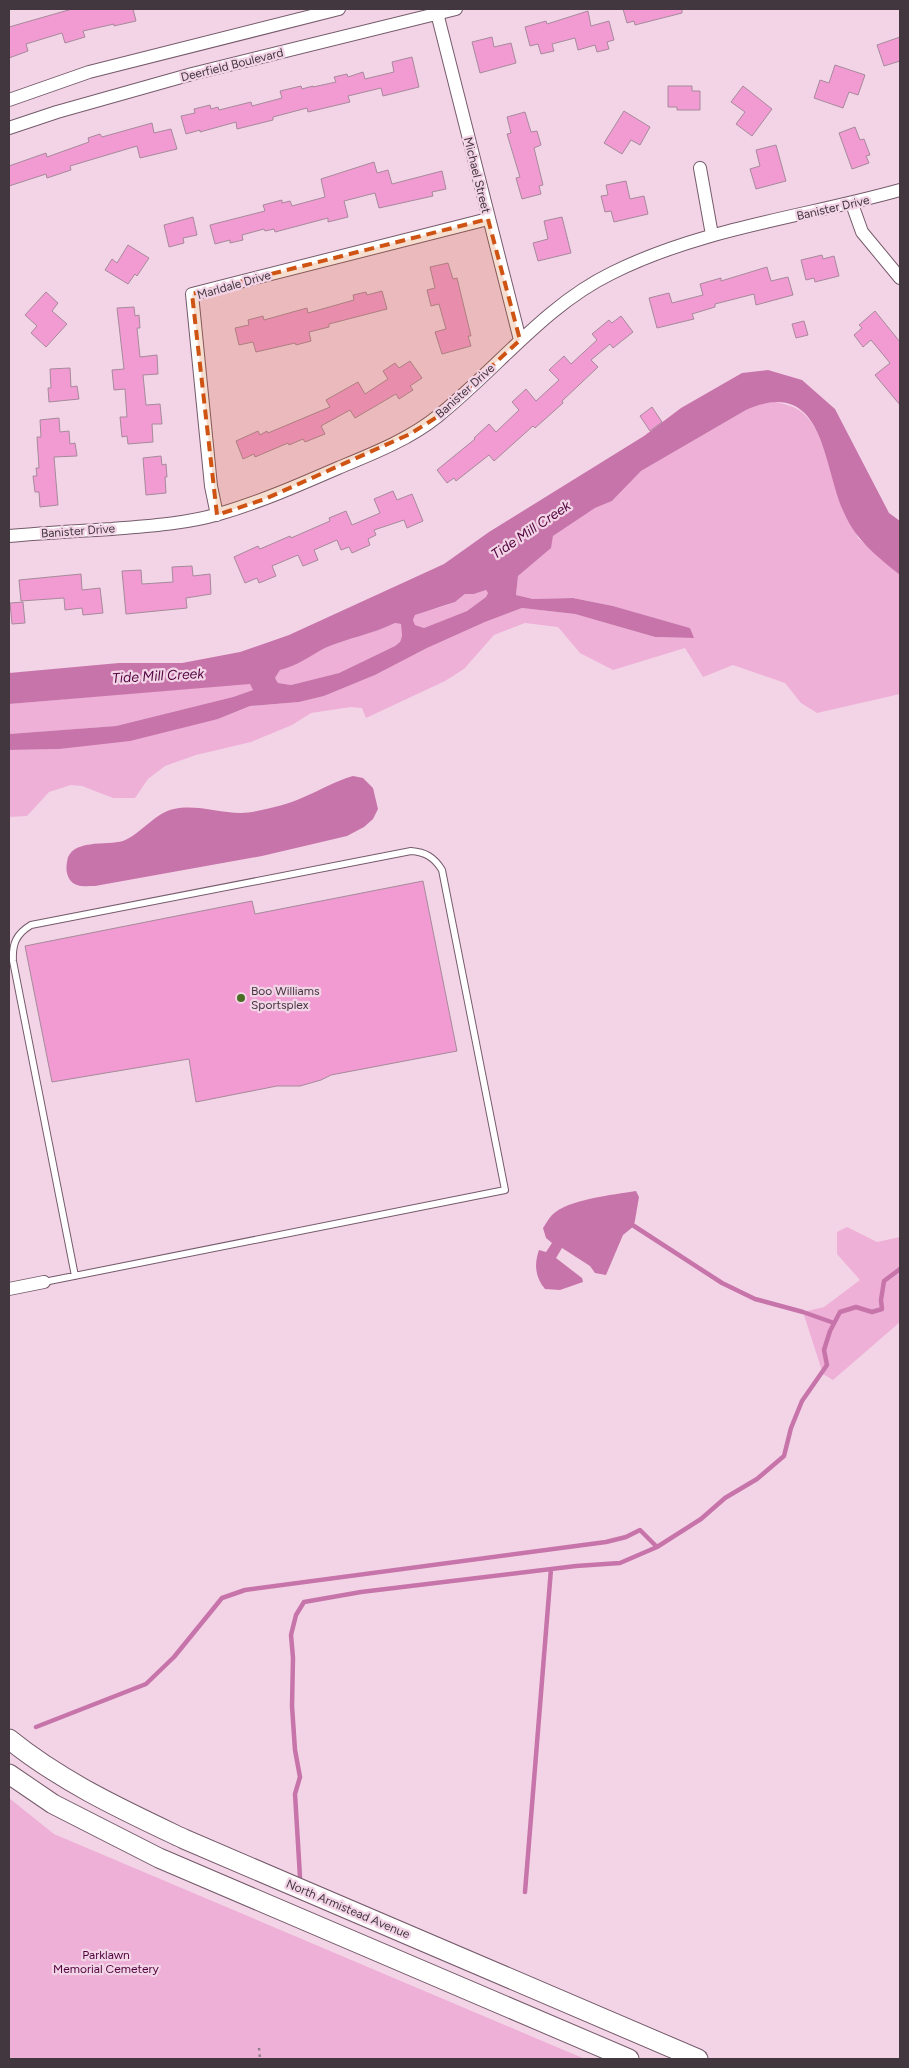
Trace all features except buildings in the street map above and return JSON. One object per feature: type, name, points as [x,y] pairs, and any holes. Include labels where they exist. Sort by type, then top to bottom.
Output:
[{"type":"main road","name":"North Armistead Avenue","points":[[9,1739],[64,1778],[184,1839],[698,2059]]},
{"type":"main road","points":[[9,1774],[53,1804],[159,1858],[629,2059]]},
{"type":"street","points":[[9,100],[89,72],[339,9]]},
{"type":"street","name":"Deerfield Boulevard","points":[[9,128],[192,74],[437,11],[456,9]]},
{"type":"street","name":"Michael Street","points":[[437,11],[520,340]]},
{"type":"street","points":[[700,168],[712,235]]},
{"type":"street","name":"Banister Drive","points":[[9,536],[173,523],[217,515],[265,499],[376,452],[437,417],[520,340],[572,296],[610,273],[675,246],[712,235],[852,204],[900,190]]},
{"type":"street","points":[[852,204],[862,232],[900,278]]},
{"type":"street","name":"Marldale Drive","points":[[217,515],[211,486],[192,294],[488,219]]},
{"type":"street","points":[[9,1280],[44,1282]]},
{"type":"street","points":[[9,1289],[44,1282]]},
{"type":"lane","points":[[44,1282],[75,1276],[505,1190],[442,870],[433,858],[426,854],[411,851],[30,926],[17,936],[12,949],[13,960],[75,1276]]},
{"type":"path","points":[[259,2048],[260,2059]]},
{"type":"highlighted area","points":[[488,219],[520,340],[437,417],[410,434],[265,499],[217,515],[192,294]]},
{"type":"green space","points":[[775,402],[799,410],[810,420],[822,443],[858,538],[900,575],[900,694],[817,713],[801,703],[785,683],[733,665],[703,677],[685,648],[613,670],[580,653],[558,627],[525,623],[494,635],[464,669],[445,681],[366,718],[362,708],[351,707],[311,713],[292,725],[251,742],[196,755],[165,766],[148,779],[135,798],[113,798],[82,786],[71,785],[49,792],[27,816],[9,817],[9,750],[59,749],[218,719],[250,706],[299,702],[324,696],[375,675],[427,648],[485,622],[522,608],[575,614],[655,637],[693,638],[690,628],[613,606],[573,598],[533,599],[516,595],[518,576],[550,548],[553,536],[595,508],[612,501],[641,471],[746,410],[761,404]]},
{"type":"green space","points":[[486,590],[488,593],[486,597],[467,611],[424,628],[415,625],[413,620],[415,615],[448,605],[465,594],[474,594]]},
{"type":"green space","points":[[395,623],[401,624],[402,636],[400,642],[339,673],[291,685],[278,683],[275,678],[280,670],[298,663],[325,648]]},
{"type":"green space","points":[[251,684],[253,690],[233,697],[116,726],[9,734],[9,704]]},
{"type":"green space","points":[[847,1227],[877,1242],[900,1237],[900,1322],[833,1380],[823,1374],[803,1312],[824,1307],[860,1280],[837,1254],[837,1232]]},
{"type":"green space","name":"Parklawn Memorial Cemetery","points":[[9,1798],[54,1834],[585,2059],[9,2059]]},
{"type":"water","name":"Tide Mill Creek","points":[[768,370],[802,380],[835,409],[889,513],[900,521],[900,575],[870,549],[851,526],[838,497],[817,432],[807,416],[792,405],[773,402],[746,410],[641,471],[612,501],[595,508],[553,536],[551,548],[518,576],[516,595],[533,599],[573,598],[613,606],[690,628],[694,638],[655,637],[575,614],[522,608],[485,622],[427,648],[375,675],[324,696],[299,702],[250,706],[218,719],[130,741],[59,749],[9,750],[9,734],[116,726],[233,697],[253,690],[250,684],[9,704],[9,673],[119,663],[182,663],[240,652],[289,635],[444,564],[489,532],[644,436],[681,408],[742,373]],"holes":[[[486,590],[488,593],[486,597],[467,611],[424,628],[415,625],[413,620],[415,615],[455,602],[465,594],[474,594]],[[395,623],[401,624],[402,636],[400,642],[339,673],[291,685],[278,683],[275,678],[280,670],[298,663],[325,648]]]},
{"type":"water","points":[[353,776],[363,778],[373,788],[378,809],[373,819],[364,827],[347,836],[262,856],[95,886],[81,886],[72,883],[68,876],[67,862],[70,854],[75,849],[90,844],[123,841],[167,811],[195,808],[247,813],[292,802]]},
{"type":"water","points":[[636,1191],[639,1197],[634,1226],[623,1235],[606,1275],[595,1273],[590,1266],[562,1248],[556,1258],[582,1278],[583,1282],[560,1290],[545,1289],[537,1275],[536,1260],[539,1250],[546,1252],[552,1243],[546,1238],[543,1228],[549,1218],[559,1210],[580,1201]]},
{"type":"waterway","points":[[634,1226],[722,1283],[755,1299],[803,1312],[834,1323]]},
{"type":"waterway","points":[[300,1877],[295,1794],[300,1777],[295,1750],[292,1706],[293,1658],[291,1635],[296,1615],[304,1602],[361,1592],[576,1566],[620,1563],[657,1547],[701,1519],[725,1498],[757,1479],[784,1456],[791,1428],[802,1401],[827,1365],[824,1350],[830,1331],[840,1312],[856,1307],[872,1312],[882,1309],[881,1300],[884,1281],[900,1269]]},
{"type":"waterway","points":[[36,1727],[146,1684],[174,1657],[222,1598],[245,1590],[606,1542],[626,1537],[640,1530],[657,1547]]},
{"type":"waterway","points":[[525,1892],[551,1569]]},
{"type":"place","name":"Boo Williams Sportsplex","points":[[241,998]]}]
